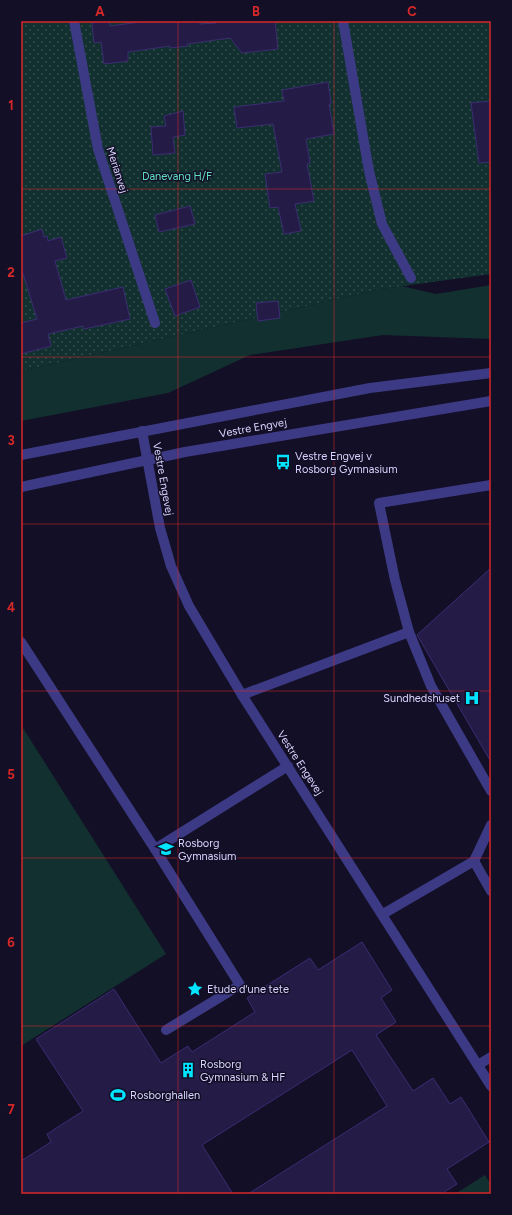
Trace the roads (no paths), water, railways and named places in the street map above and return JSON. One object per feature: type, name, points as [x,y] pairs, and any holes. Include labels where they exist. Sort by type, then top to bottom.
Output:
[{"type":"street","name":"Merianvej","points":[[74,21],[98,149],[155,323]]},
{"type":"street","points":[[343,21],[369,171],[382,224],[411,278]]},
{"type":"street","name":"Vestre Engvej","points":[[21,455],[370,388],[491,373]]},
{"type":"street","name":"Vestre Engvej","points":[[21,487],[185,452],[491,401]]},
{"type":"street","name":"Vestre Engevej","points":[[142,431],[160,528],[171,566],[189,606],[242,695],[491,1086]]},
{"type":"street","points":[[491,485],[379,503],[395,580],[408,632],[431,686],[491,791]]},
{"type":"street","points":[[242,695],[408,632]]},
{"type":"street","points":[[21,642],[155,849],[240,985],[166,1030]]},
{"type":"street","points":[[155,849],[288,766]]},
{"type":"street","points":[[382,914],[474,861],[491,825]]},
{"type":"street","points":[[474,861],[491,891]]},
{"type":"street","points":[[478,1065],[491,1057]]},
{"type":"place","name":"Vestre Engvej v Rosborg Gymnasium","points":[[283,462]]},
{"type":"place","name":"Sundhedshuset","points":[[472,698]]},
{"type":"place","name":"Rosborg Gymnasium","points":[[166,849]]},
{"type":"place","name":"Etude d'une tete","points":[[195,989]]},
{"type":"place","name":"Rosborg Gymnasium & HF","points":[[188,1070]]},
{"type":"place","name":"Rosborghallen","points":[[118,1095]]},
{"type":"park label","name":"Danevang H/F","points":[[177,176]]}]
